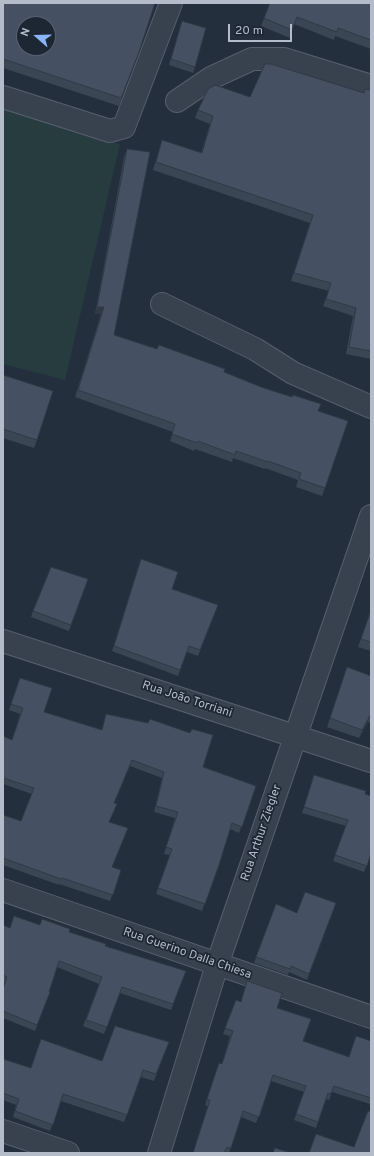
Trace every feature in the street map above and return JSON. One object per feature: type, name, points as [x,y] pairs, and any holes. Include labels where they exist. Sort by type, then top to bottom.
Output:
[{"type":"street","points":[[3,97],[110,131],[124,127],[171,3]]},
{"type":"street","points":[[177,101],[212,78],[252,59],[284,59],[371,86]]},
{"type":"street","points":[[162,304],[255,348],[292,373],[371,407]]},
{"type":"street","name":"Rua Arthur Ziegler","points":[[159,1153],[217,965],[371,516]]},
{"type":"street","name":"Rua João Torriani","points":[[3,641],[371,761]]},
{"type":"street","name":"Rua Guerino Dalla Chiesa","points":[[3,890],[371,1017]]},
{"type":"street","points":[[3,1131],[68,1153]]},
{"type":"green space","points":[[3,108],[120,144],[65,380],[3,364]]},
{"type":"building","points":[[3,3],[155,3],[139,52],[121,98],[3,59]]},
{"type":"building","points":[[270,3],[371,3],[371,40],[338,28],[337,32],[297,17],[292,30],[264,18]]},
{"type":"building","points":[[182,21],[206,28],[195,67],[171,59]]},
{"type":"building","points":[[265,64],[271,64],[364,93],[365,89],[371,90],[371,351],[349,347],[356,308],[326,299],[331,283],[294,273],[313,215],[156,162],[162,140],[202,153],[213,116],[198,110],[208,89],[215,85],[250,97]]},
{"type":"building","points":[[127,149],[150,152],[114,335],[157,349],[159,345],[225,369],[224,372],[261,387],[321,404],[318,411],[348,421],[325,488],[299,479],[301,473],[268,461],[236,451],[235,455],[198,441],[197,443],[172,434],[175,424],[78,390],[104,307],[97,307]]},
{"type":"building","points":[[3,375],[53,391],[37,440],[3,429]]},
{"type":"building","points":[[141,559],[178,572],[172,589],[218,605],[200,650],[189,646],[180,670],[114,646]]},
{"type":"building","points":[[51,567],[88,579],[71,625],[33,611]]},
{"type":"building","points":[[371,610],[371,642],[361,639]]},
{"type":"building","points":[[347,667],[371,676],[371,714],[362,730],[330,718]]},
{"type":"building","points":[[20,678],[52,688],[44,712],[102,730],[106,714],[148,723],[150,719],[190,733],[192,729],[213,735],[203,767],[256,786],[242,827],[232,823],[205,904],[158,888],[172,849],[166,847],[178,812],[156,806],[164,772],[132,760],[114,803],[117,804],[109,822],[128,828],[112,867],[121,870],[113,895],[62,878],[61,879],[3,858],[3,815],[21,821],[34,788],[3,778],[3,736],[12,740],[23,708],[11,704]]},
{"type":"building","points":[[314,775],[366,791],[365,794],[371,796],[371,853],[367,866],[335,855],[348,820],[304,807]]},
{"type":"building","points":[[305,892],[336,903],[309,974],[291,966],[290,969],[256,957],[276,904],[297,913]]},
{"type":"building","points":[[14,916],[40,925],[42,919],[70,929],[69,932],[106,944],[105,946],[186,971],[173,1004],[122,987],[107,1027],[86,1020],[102,977],[59,961],[50,992],[37,1025],[3,1011],[3,989],[7,977],[3,975],[3,925],[10,928]]},
{"type":"building","points":[[247,981],[282,993],[277,1008],[311,1019],[303,1041],[349,1057],[356,1036],[371,1041],[371,1098],[334,1086],[331,1094],[328,1093],[318,1122],[296,1114],[306,1086],[273,1075],[259,1117],[243,1111],[231,1148],[227,1147],[224,1153],[193,1153],[210,1100],[207,1099],[219,1063],[222,1064],[233,1031],[225,1028],[236,1000],[241,1002]]},
{"type":"building","points":[[115,1026],[169,1042],[156,1074],[143,1070],[127,1115],[63,1094],[53,1125],[15,1111],[19,1099],[3,1093],[3,1059],[31,1068],[41,1039],[102,1061]]},
{"type":"building","points":[[368,1111],[371,1112],[371,1153],[309,1153],[316,1134],[354,1147]]},
{"type":"building","points":[[275,1148],[291,1153],[273,1153]]}]
